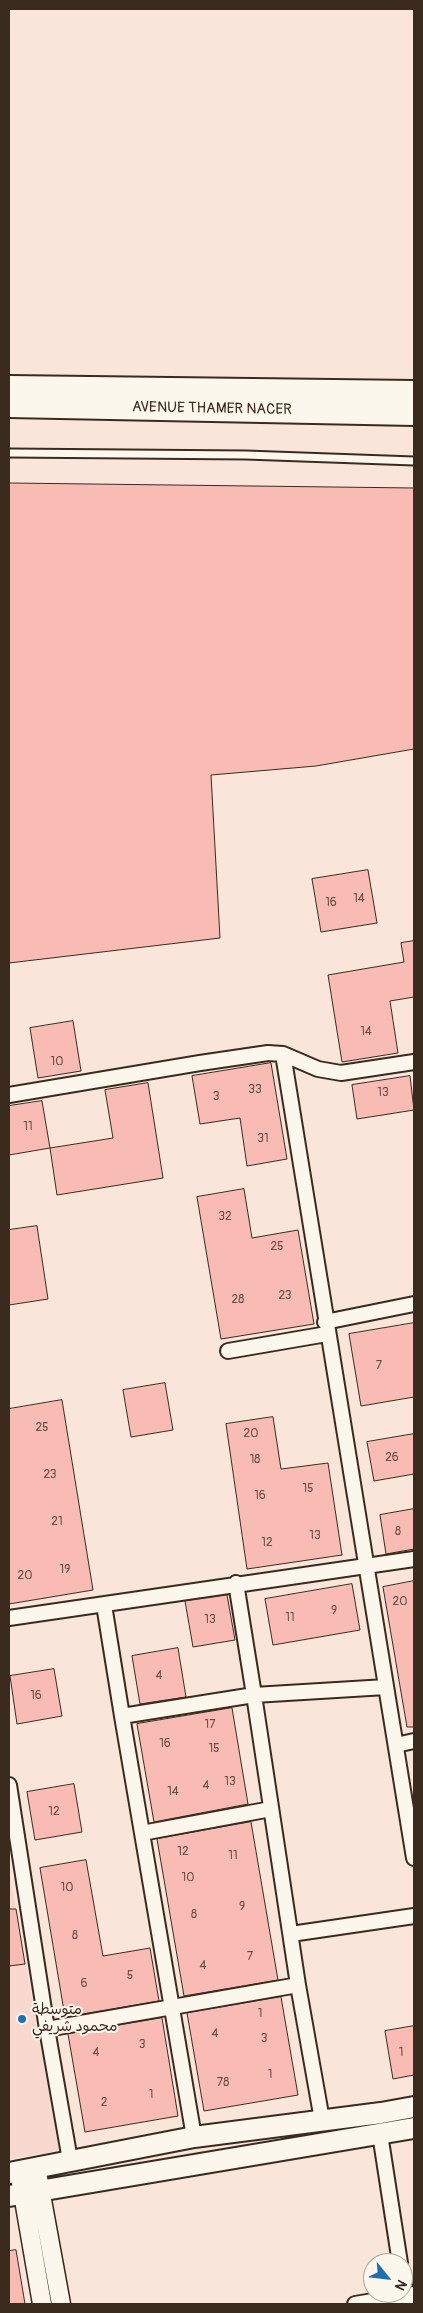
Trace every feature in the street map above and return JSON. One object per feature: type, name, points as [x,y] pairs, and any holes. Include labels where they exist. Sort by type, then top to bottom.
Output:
[{"type":"highway","name":"AVENUE THAMER NACER","points":[[9,387],[414,392]]},
{"type":"highway","name":"AVENUE THAMER NACER","points":[[9,406],[414,414]]},
{"type":"main road","points":[[21,2171],[194,2137],[414,2107]]},
{"type":"main road","points":[[24,2193],[414,2128]]},
{"type":"street","points":[[9,1095],[268,1053],[282,1054],[318,1069],[341,1074],[414,1062]]},
{"type":"street","points":[[282,1054],[414,1858]]},
{"type":"street","points":[[228,1351],[326,1328],[414,1304]]},
{"type":"street","points":[[9,1618],[104,1605],[236,1583],[414,1559]]},
{"type":"street","points":[[236,1583],[298,1985],[322,2120]]},
{"type":"street","points":[[104,1605],[194,2137]]},
{"type":"street","points":[[122,1716],[254,1695],[386,1686]]},
{"type":"street","points":[[396,1745],[414,1741]]},
{"type":"street","points":[[9,1785],[47,2029],[70,2160]]},
{"type":"street","points":[[142,1833],[271,1810]]},
{"type":"street","points":[[291,1934],[414,1916]]},
{"type":"street","points":[[47,2029],[298,1985]]},
{"type":"street","points":[[380,2134],[398,2253]]},
{"type":"street","points":[[21,2171],[42,2304]]},
{"type":"street","points":[[24,2193],[60,2304]]},
{"type":"lane","points":[[9,453],[246,455],[414,461]]},
{"type":"shaded area","name":"متوسطة محمود شريفي","points":[[9,1869],[59,2151],[9,2159]]},
{"type":"building","points":[[9,483],[414,488],[414,749],[316,766],[211,775],[220,938],[9,963]]},
{"type":"building","points":[[368,870],[377,923],[321,932],[312,879]]},
{"type":"building","points":[[414,941],[414,997],[390,1001],[398,1053],[342,1062],[328,975],[404,962],[401,943]]},
{"type":"building","points":[[73,1021],[81,1071],[38,1078],[30,1028]]},
{"type":"building","points":[[271,1063],[287,1159],[247,1166],[240,1118],[200,1124],[192,1076]]},
{"type":"building","points":[[410,1076],[414,1110],[357,1119],[352,1085]]},
{"type":"building","points":[[148,1083],[163,1178],[57,1195],[50,1148],[113,1138],[105,1090]]},
{"type":"building","points":[[42,1101],[50,1148],[9,1155],[9,1106]]},
{"type":"building","points":[[244,1189],[252,1238],[298,1230],[314,1324],[221,1339],[197,1197]]},
{"type":"building","points":[[37,1226],[48,1299],[9,1305],[9,1230]]},
{"type":"building","points":[[414,1323],[414,1397],[361,1406],[349,1334]]},
{"type":"building","points":[[165,1383],[173,1430],[131,1437],[123,1390]]},
{"type":"building","points":[[62,1400],[93,1590],[9,1604],[9,1409]]},
{"type":"building","points":[[273,1417],[281,1469],[328,1463],[342,1555],[247,1569],[226,1424]]},
{"type":"building","points":[[414,1434],[414,1474],[374,1481],[367,1442]]},
{"type":"building","points":[[414,1509],[414,1549],[386,1554],[380,1515]]},
{"type":"building","points":[[414,1581],[414,1727],[407,1727],[383,1587]]},
{"type":"building","points":[[352,1584],[360,1630],[273,1645],[265,1599]]},
{"type":"building","points":[[227,1595],[235,1640],[193,1647],[185,1601]]},
{"type":"building","points":[[178,1648],[186,1697],[140,1704],[132,1656]]},
{"type":"building","points":[[54,1669],[62,1716],[17,1724],[10,1676]]},
{"type":"building","points":[[232,1708],[248,1804],[154,1822],[137,1724]]},
{"type":"building","points":[[74,1784],[82,1832],[35,1840],[27,1792]]},
{"type":"building","points":[[251,1822],[278,1980],[184,1996],[157,1839]]},
{"type":"building","points":[[86,1860],[103,1956],[150,1948],[159,2001],[65,2017],[40,1868]]},
{"type":"building","points":[[9,1909],[16,1909],[25,1964],[9,1966]]},
{"type":"building","points":[[281,1997],[298,2095],[204,2111],[187,2013]]},
{"type":"building","points":[[162,2018],[178,2116],[85,2132],[68,2034]]},
{"type":"building","points":[[414,2026],[414,2075],[393,2079],[385,2031]]},
{"type":"building","points":[[16,2250],[25,2304],[9,2304],[9,2251]]},
{"type":"place","name":"متوسطة محمود شريفي","points":[[22,2019]]}]
